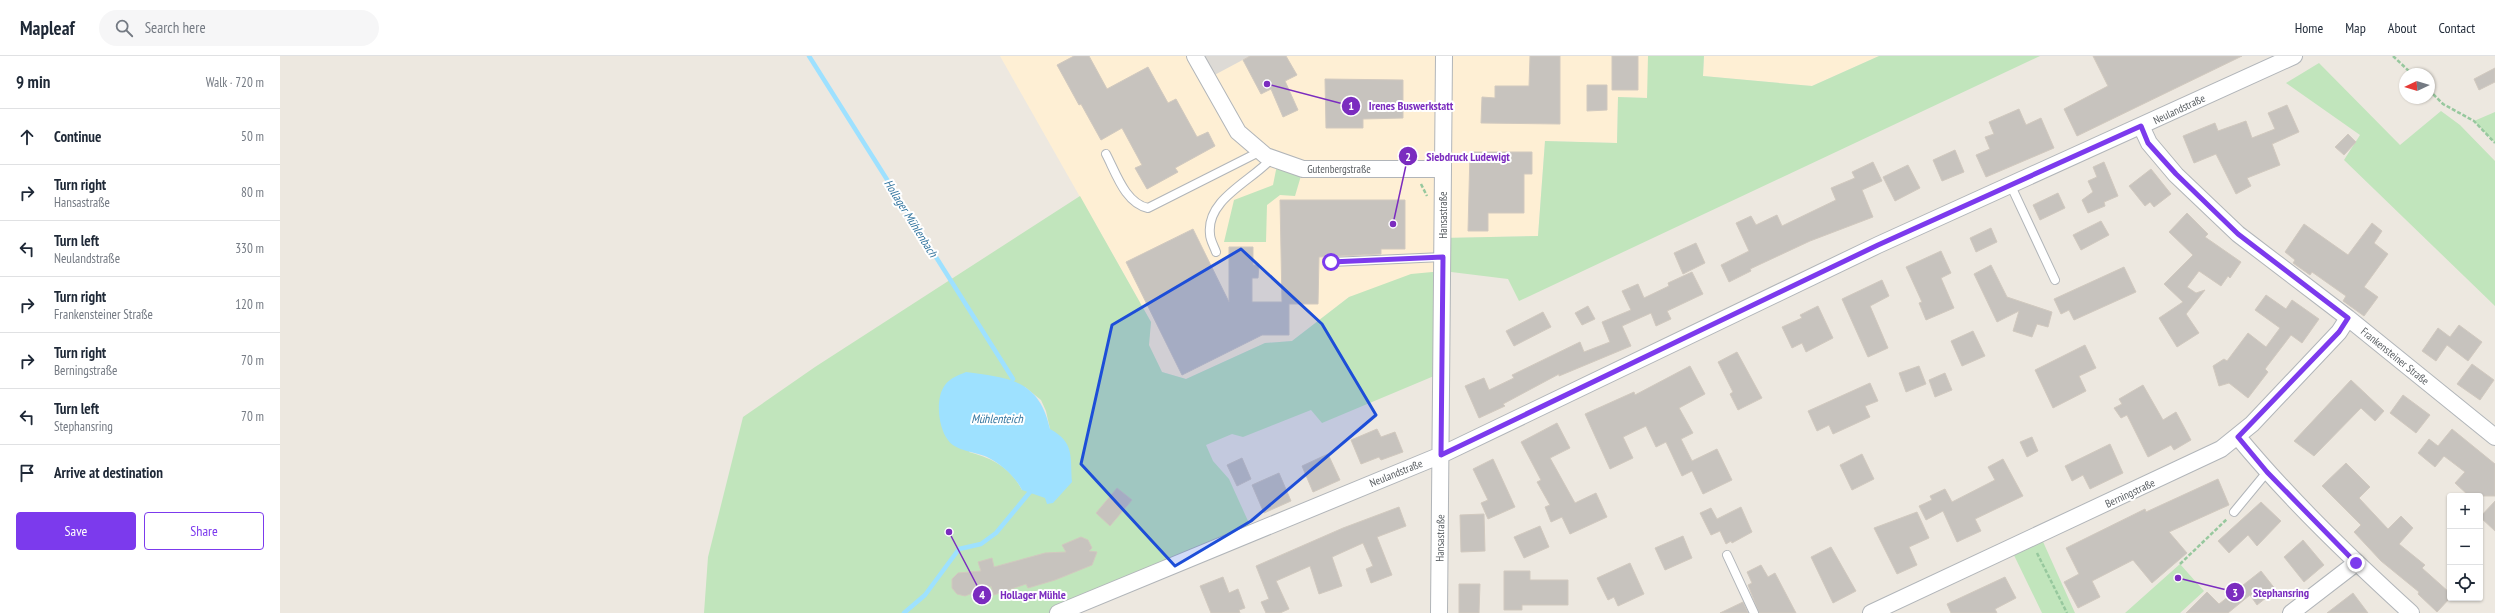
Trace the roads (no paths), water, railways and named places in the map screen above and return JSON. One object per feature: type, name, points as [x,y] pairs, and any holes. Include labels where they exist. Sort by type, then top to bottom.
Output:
[{"type":"street","name":"Gutenbergstraße","points":[[1195,56],[1238,132],[1266,155],[1303,169],[1444,169]]},
{"type":"street","name":"Hansastraße","points":[[1439,613],[1444,56]]},
{"type":"street","name":"Neulandstraße","points":[[1058,613],[1441,455],[1878,245],[2011,186],[2294,56]]},
{"type":"street","name":"Frankensteiner Straße","points":[[2141,126],[2148,143],[2176,174],[2238,234],[2348,318],[2495,437]]},
{"type":"street","name":"Berningstraße","points":[[1872,613],[2031,540],[2221,449],[2238,437],[2339,332],[2348,318]]},
{"type":"street","points":[[2238,437],[2267,472],[2356,563],[2411,613]]},
{"type":"street","points":[[2291,613],[2356,563]]},
{"type":"lane","points":[[1106,154],[1129,196],[1138,206],[1148,208],[1266,155]]},
{"type":"lane","points":[[1216,252],[1210,235],[1210,222],[1217,208],[1228,194],[1255,175],[1266,155]]},
{"type":"lane","points":[[2011,186],[2055,280]]},
{"type":"lane","points":[[1331,262],[1443,257]]},
{"type":"lane","points":[[2234,512],[2267,472]]},
{"type":"lane","points":[[1727,555],[1754,613]]},
{"type":"water","name":"Mühlenteich","points":[[966,372],[1009,379],[1030,391],[1038,400],[1045,412],[1050,429],[1064,440],[1070,451],[1071,457],[1072,482],[1053,503],[1047,504],[1045,498],[1022,490],[1003,467],[987,457],[956,447],[948,440],[940,420],[940,397],[949,380]]},
{"type":"waterway","name":"Hollager Mühlenbach","points":[[809,56],[1013,379]]},
{"type":"waterway","name":"Hollager Mühlenbach","points":[[904,613],[925,595],[959,549],[981,544],[996,533],[1030,492]]},
{"type":"place","name":"Irenes Buswerkstatt","points":[[1267,84]]},
{"type":"place","name":"Siebdruck Ludewigt","points":[[1393,224]]},
{"type":"place","name":"Hollager Mühle","points":[[949,532]]},
{"type":"place","name":"Stephansring","points":[[2178,578]]}]
